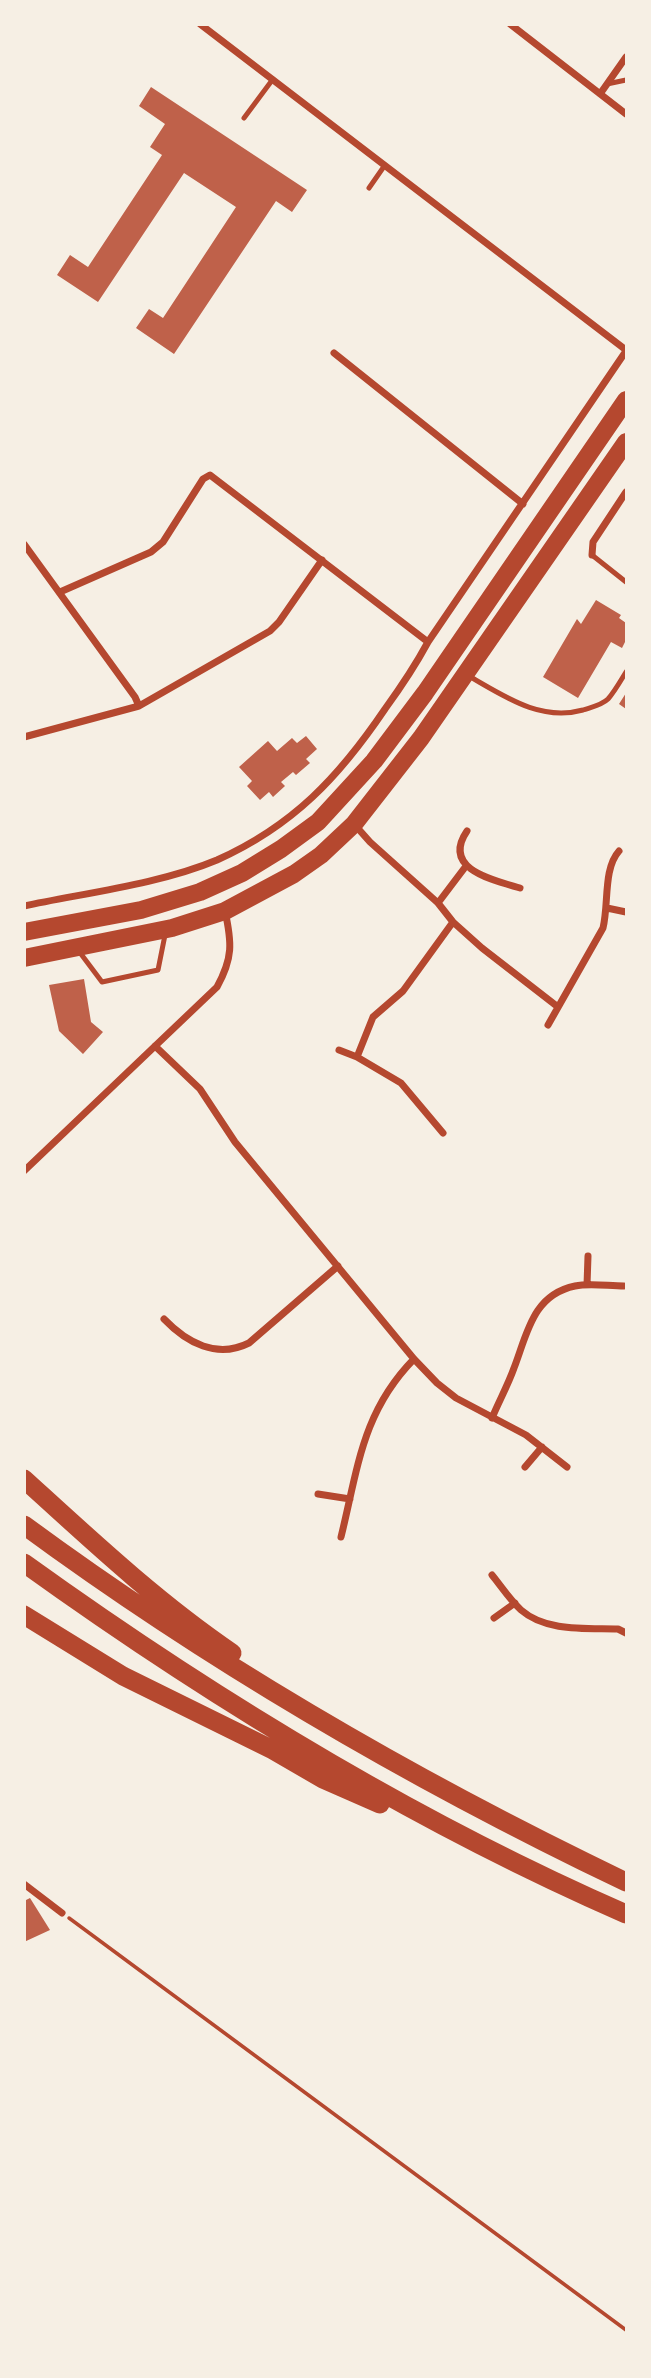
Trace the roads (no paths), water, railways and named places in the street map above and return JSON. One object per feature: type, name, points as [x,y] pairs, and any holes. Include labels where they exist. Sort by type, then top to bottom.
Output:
[{"type":"highway","points":[[24,1479],[139,1583],[202,1633],[280,1686],[472,1805]]},
{"type":"highway","points":[[24,1525],[192,1643],[351,1740],[472,1805],[626,1882]]},
{"type":"highway","points":[[24,1563],[180,1670],[311,1752],[469,1839]]},
{"type":"highway","points":[[24,1615],[123,1676],[323,1779],[469,1839],[626,1914]]},
{"type":"main road","points":[[24,932],[141,910],[200,892],[251,867],[318,822],[374,761],[425,693],[626,400]]},
{"type":"main road","points":[[24,958],[166,929],[225,911],[294,874],[321,855],[354,824],[421,738],[626,442]]},
{"type":"street","points":[[24,906],[162,877],[215,861],[281,823],[321,791],[346,764],[410,676],[428,642],[626,350],[200,24]]},
{"type":"street","points":[[510,24],[626,114]]},
{"type":"street","points":[[600,94],[626,57]]},
{"type":"street","points":[[334,353],[523,503]]},
{"type":"street","points":[[60,592],[150,552],[163,542],[203,479],[209,475],[428,642]]},
{"type":"street","points":[[592,555],[593,542],[626,492]]},
{"type":"street","points":[[24,544],[139,706]]},
{"type":"street","points":[[24,737],[139,706],[270,631],[322,560]]},
{"type":"street","points":[[354,824],[370,842],[438,903],[453,922],[558,1007]]},
{"type":"street","points":[[467,831],[459,849],[460,857],[466,866],[492,880],[520,888]]},
{"type":"street","points":[[548,1025],[603,928],[607,908],[608,874],[619,850]]},
{"type":"street","points":[[438,903],[466,866]]},
{"type":"street","points":[[607,908],[626,912]]},
{"type":"street","points":[[24,1171],[217,988],[226,970],[231,950],[225,911]]},
{"type":"street","points":[[357,1057],[373,1017],[402,991],[453,922]]},
{"type":"street","points":[[155,1046],[200,1089],[235,1142],[414,1359],[437,1383],[456,1398],[526,1435],[568,1467]]},
{"type":"street","points":[[339,1050],[357,1057],[401,1083],[443,1133]]},
{"type":"street","points":[[587,1285],[588,1256]]},
{"type":"street","points":[[164,1319],[174,1329],[204,1347],[218,1350],[238,1349],[338,1266]]},
{"type":"street","points":[[492,1418],[515,1365],[530,1320],[549,1299],[574,1286],[624,1286]]},
{"type":"street","points":[[341,1537],[369,1424],[395,1378],[414,1359]]},
{"type":"street","points":[[525,1467],[542,1447]]},
{"type":"street","points":[[318,1494],[350,1499]]},
{"type":"street","points":[[492,1575],[520,1609],[544,1623],[560,1627],[618,1629],[626,1633]]},
{"type":"street","points":[[494,1618],[515,1603]]},
{"type":"street","points":[[24,1884],[62,1913]]},
{"type":"lane","points":[[244,118],[272,79]]},
{"type":"lane","points":[[607,84],[626,80]]},
{"type":"lane","points":[[369,188],[385,165]]},
{"type":"lane","points":[[592,555],[626,582]]},
{"type":"lane","points":[[466,674],[508,699],[548,714],[573,713],[597,706],[608,699],[626,671]]},
{"type":"lane","points":[[76,948],[102,982],[158,970],[166,929]]}]
